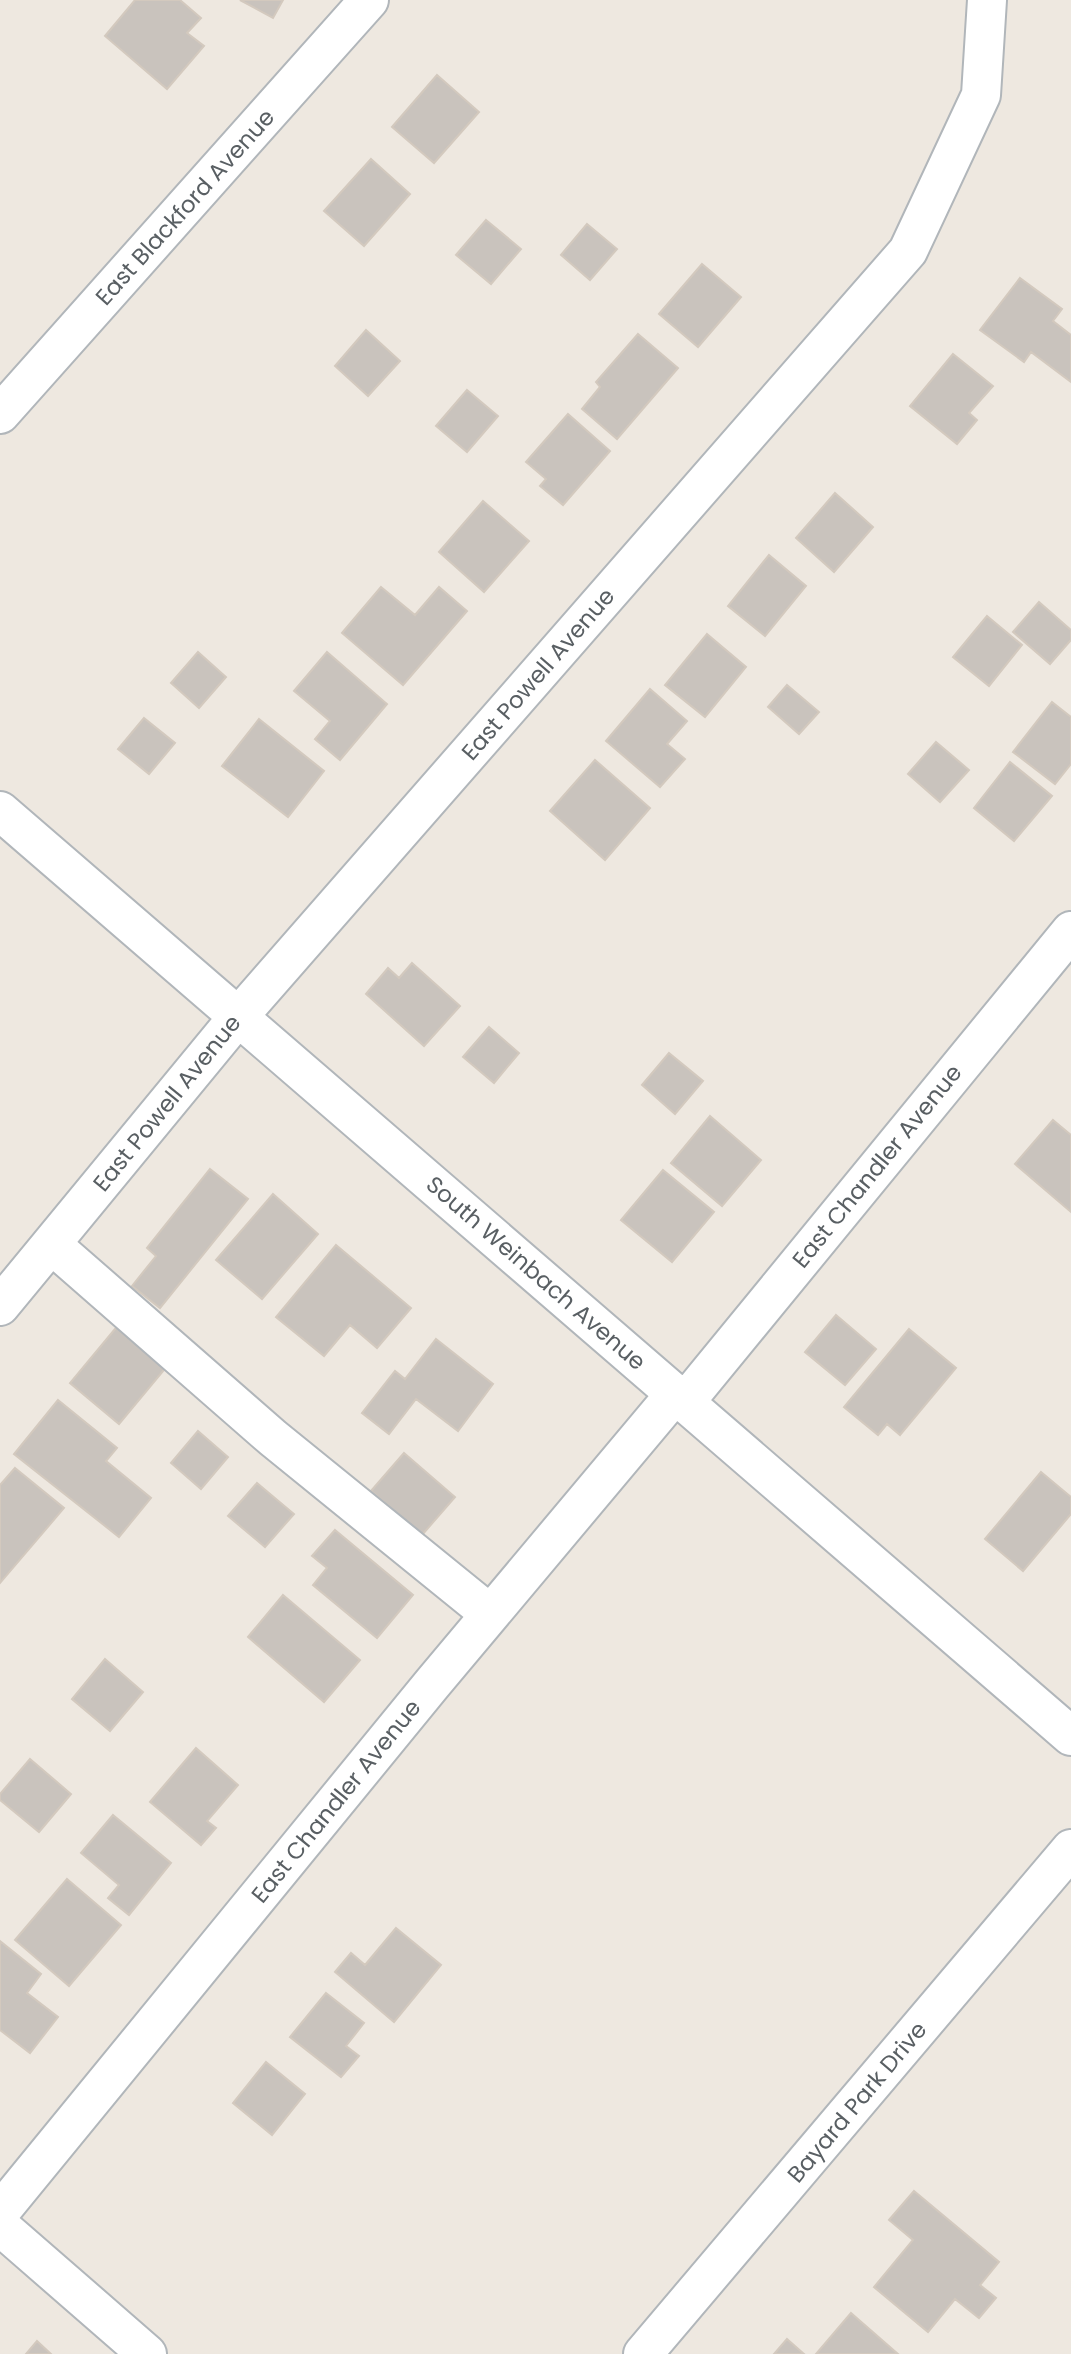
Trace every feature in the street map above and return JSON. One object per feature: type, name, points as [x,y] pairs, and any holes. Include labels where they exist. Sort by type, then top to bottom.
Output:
[{"type":"street","name":"East Blackford Avenue","points":[[0,414],[369,0]]},
{"type":"street","name":"East Powell Avenue","points":[[0,1306],[237,1017],[908,251],[981,95],[987,0]]},
{"type":"street","name":"South Weinbach Avenue","points":[[0,811],[1071,1736]]},
{"type":"street","name":"East Chandler Avenue","points":[[0,2212],[490,1615],[680,1398],[1071,932]]},
{"type":"street","points":[[51,1244],[273,1438],[490,1615]]},
{"type":"street","name":"Bayard Park Drive","points":[[643,2354],[1071,1850]]},
{"type":"street","points":[[0,2226],[147,2354]]},
{"type":"building","points":[[135,0],[180,0],[201,18],[187,33],[204,46],[167,89],[105,36]]},
{"type":"building","points":[[240,0],[283,0],[273,18]]},
{"type":"building","points":[[437,75],[479,112],[434,163],[392,127]]},
{"type":"building","points":[[371,159],[410,194],[364,246],[324,211]]},
{"type":"building","points":[[486,220],[521,249],[491,284],[456,255]]},
{"type":"building","points":[[587,224],[617,249],[590,280],[561,255]]},
{"type":"building","points":[[702,264],[741,297],[698,347],[659,314]]},
{"type":"building","points":[[1020,278],[1062,309],[1053,321],[1071,335],[1071,382],[1031,352],[1024,362],[980,330]]},
{"type":"building","points":[[366,330],[400,361],[368,396],[335,366]]},
{"type":"building","points":[[638,334],[678,368],[617,439],[582,409],[600,387],[596,382]]},
{"type":"building","points":[[953,354],[993,386],[969,413],[977,420],[957,444],[910,406]]},
{"type":"building","points":[[467,390],[498,416],[467,452],[436,426]]},
{"type":"building","points":[[568,414],[610,451],[563,505],[540,486],[546,479],[526,462]]},
{"type":"building","points":[[835,493],[873,527],[834,572],[796,538]]},
{"type":"building","points":[[483,501],[529,541],[484,592],[439,552]]},
{"type":"building","points":[[769,555],[806,586],[765,636],[728,606]]},
{"type":"building","points":[[381,587],[415,615],[439,587],[467,611],[403,685],[342,633]]},
{"type":"building","points":[[1039,602],[1071,630],[1071,640],[1050,664],[1013,632]]},
{"type":"building","points":[[987,616],[1022,645],[989,686],[953,657]]},
{"type":"building","points":[[707,634],[746,667],[705,717],[665,685]]},
{"type":"building","points":[[198,652],[226,677],[199,708],[171,683]]},
{"type":"building","points":[[327,652],[387,704],[340,760],[315,739],[330,721],[294,691]]},
{"type":"building","points":[[787,685],[819,712],[799,734],[768,707]]},
{"type":"building","points":[[650,689],[687,721],[667,744],[685,759],[660,787],[606,741]]},
{"type":"building","points":[[1052,702],[1071,717],[1071,764],[1055,784],[1013,752]]},
{"type":"building","points":[[144,718],[175,743],[149,774],[118,749]]},
{"type":"building","points":[[259,719],[324,771],[288,817],[222,766]]},
{"type":"building","points":[[936,742],[969,770],[940,802],[908,774]]},
{"type":"building","points":[[595,760],[650,808],[605,860],[550,811]]},
{"type":"building","points":[[1010,762],[1052,796],[1014,841],[974,808]]},
{"type":"building","points":[[412,963],[460,1006],[424,1046],[366,994],[388,968],[399,978]]},
{"type":"building","points":[[489,1027],[519,1053],[494,1083],[463,1057]]},
{"type":"building","points":[[669,1053],[703,1081],[675,1114],[642,1085]]},
{"type":"building","points":[[710,1116],[761,1160],[722,1206],[671,1163]]},
{"type":"building","points":[[1053,1120],[1071,1135],[1071,1212],[1015,1164]]},
{"type":"building","points":[[210,1169],[248,1199],[160,1308],[132,1286],[156,1256],[147,1248]]},
{"type":"building","points":[[663,1170],[714,1212],[672,1262],[621,1220]]},
{"type":"building","points":[[273,1194],[318,1234],[262,1299],[216,1260]]},
{"type":"building","points":[[336,1245],[411,1308],[377,1348],[350,1325],[324,1356],[276,1317]]},
{"type":"building","points":[[836,1315],[876,1349],[845,1385],[805,1352]]},
{"type":"building","points":[[120,1323],[169,1364],[119,1424],[70,1383]]},
{"type":"building","points":[[909,1329],[956,1368],[900,1435],[887,1424],[878,1435],[844,1407]]},
{"type":"building","points":[[436,1339],[493,1384],[458,1431],[416,1399],[389,1434],[362,1413],[395,1371],[405,1379]]},
{"type":"building","points":[[58,1400],[117,1448],[106,1461],[151,1498],[119,1537],[14,1454]]},
{"type":"building","points":[[198,1431],[228,1457],[201,1489],[171,1463]]},
{"type":"building","points":[[404,1453],[455,1497],[422,1535],[371,1491]]},
{"type":"building","points":[[15,1468],[64,1508],[0,1583],[0,1485]]},
{"type":"building","points":[[1041,1472],[1071,1497],[1071,1514],[1023,1571],[985,1539]]},
{"type":"building","points":[[257,1483],[294,1514],[265,1547],[228,1516]]},
{"type":"building","points":[[335,1530],[413,1595],[377,1638],[313,1585],[327,1568],[312,1556]]},
{"type":"building","points":[[283,1595],[360,1660],[324,1702],[248,1637]]},
{"type":"building","points":[[105,1659],[143,1692],[110,1731],[72,1699]]},
{"type":"building","points":[[196,1748],[238,1785],[207,1821],[216,1828],[201,1845],[150,1802]]},
{"type":"building","points":[[30,1759],[71,1794],[39,1832],[0,1800],[0,1794]]},
{"type":"building","points":[[113,1815],[171,1863],[129,1915],[108,1898],[119,1885],[81,1853]]},
{"type":"building","points":[[67,1879],[121,1925],[69,1986],[15,1940]]},
{"type":"building","points":[[396,1928],[441,1965],[394,2022],[335,1972],[351,1953],[365,1965]]},
{"type":"building","points":[[0,1941],[41,1974],[27,1993],[58,2017],[30,2053],[0,2030]]},
{"type":"building","points":[[326,1993],[364,2023],[346,2046],[359,2056],[341,2077],[290,2037]]},
{"type":"building","points":[[266,2062],[305,2094],[272,2135],[233,2103]]},
{"type":"building","points":[[914,2191],[999,2262],[980,2285],[996,2298],[979,2318],[955,2299],[928,2332],[874,2287],[913,2240],[889,2220]]},
{"type":"building","points":[[851,2313],[898,2354],[816,2354]]},
{"type":"building","points":[[787,2339],[804,2354],[774,2354]]},
{"type":"building","points":[[37,2341],[51,2354],[26,2354]]}]
